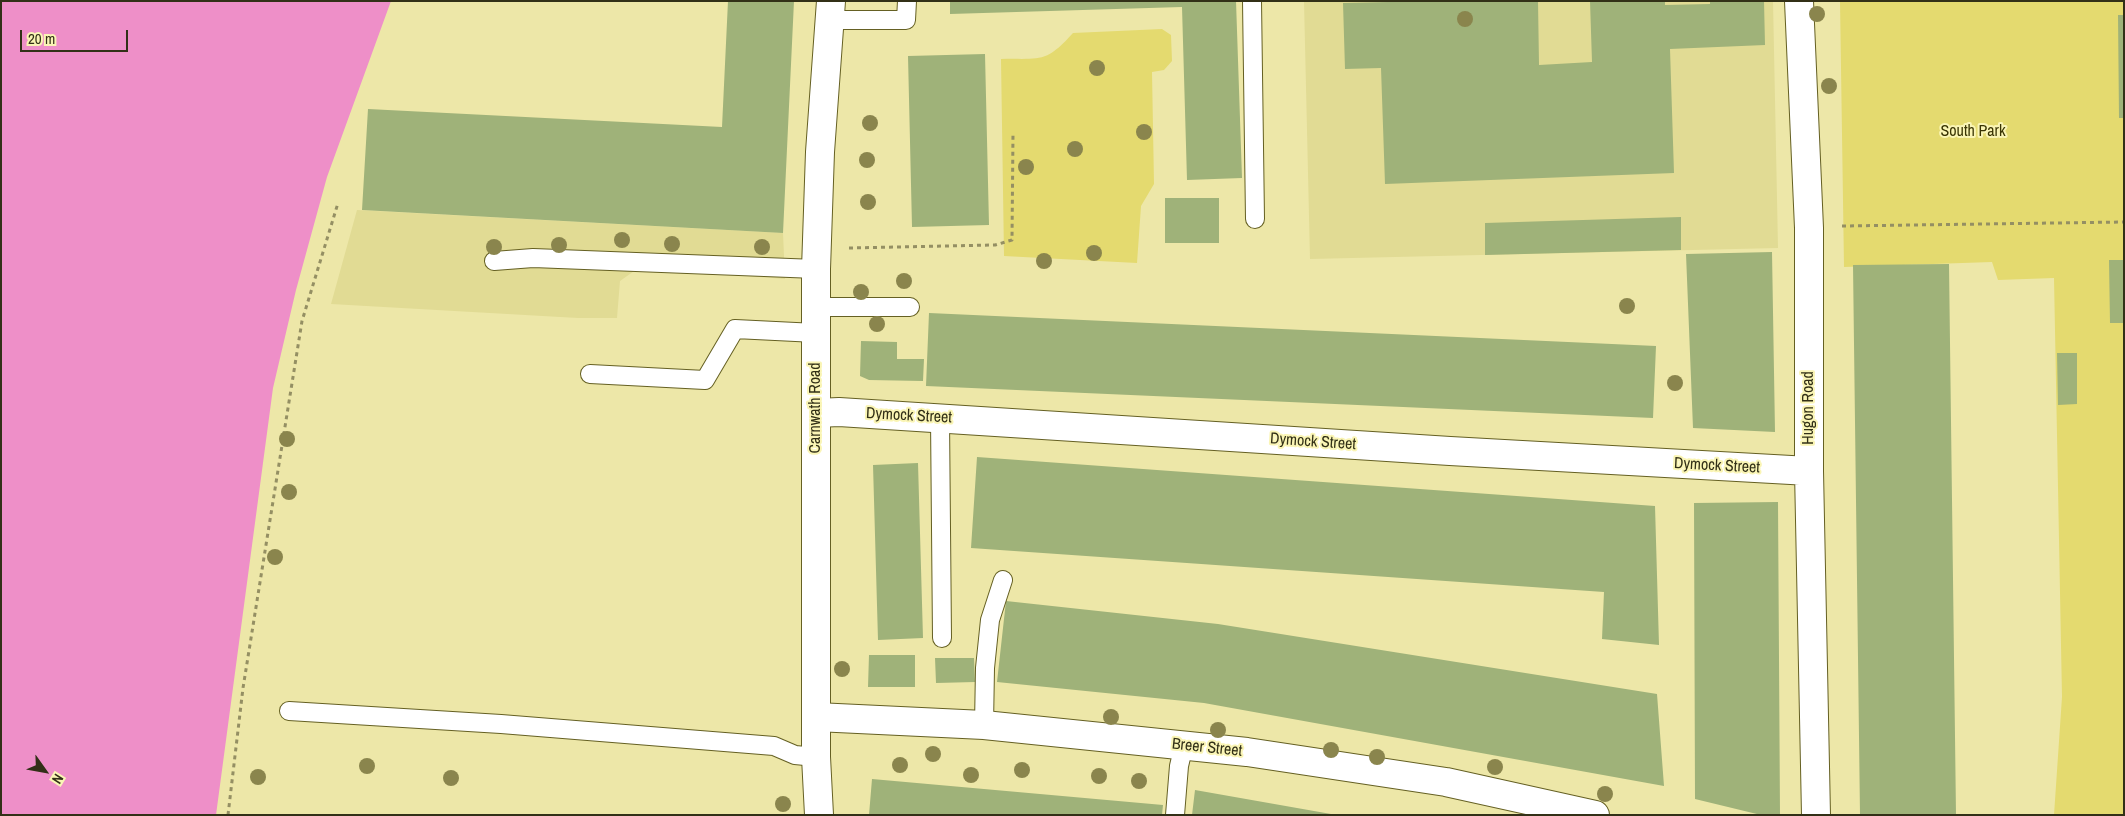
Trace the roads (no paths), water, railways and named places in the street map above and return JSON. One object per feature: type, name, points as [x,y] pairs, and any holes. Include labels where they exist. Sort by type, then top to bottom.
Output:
[{"type":"street","name":"Hugon Road","points":[[1799,1],[1809,228],[1809,471],[1816,815]]},
{"type":"street","name":"Carnwath Road","points":[[819,815],[816,757],[816,258],[820,152],[831,10]]},
{"type":"street","name":"Dymock Street","points":[[817,412],[1809,471]]},
{"type":"street","name":"Breer Street","points":[[816,717],[984,725],[1247,752],[1446,782],[1595,815]]},
{"type":"lane","points":[[831,10],[906,20],[907,1]]},
{"type":"lane","points":[[1252,1],[1255,219]]},
{"type":"lane","points":[[494,262],[533,258],[816,258]]},
{"type":"lane","points":[[590,374],[705,380],[735,329],[910,307]]},
{"type":"lane","points":[[940,418],[942,638]]},
{"type":"lane","points":[[984,725],[985,668],[990,620],[1003,580]]},
{"type":"lane","points":[[289,711],[501,724],[765,745],[774,746],[795,755],[816,757]]},
{"type":"lane","points":[[1176,815],[1180,766],[1184,746]]},
{"type":"park label","name":"South Park","points":[[1973,132]]}]
